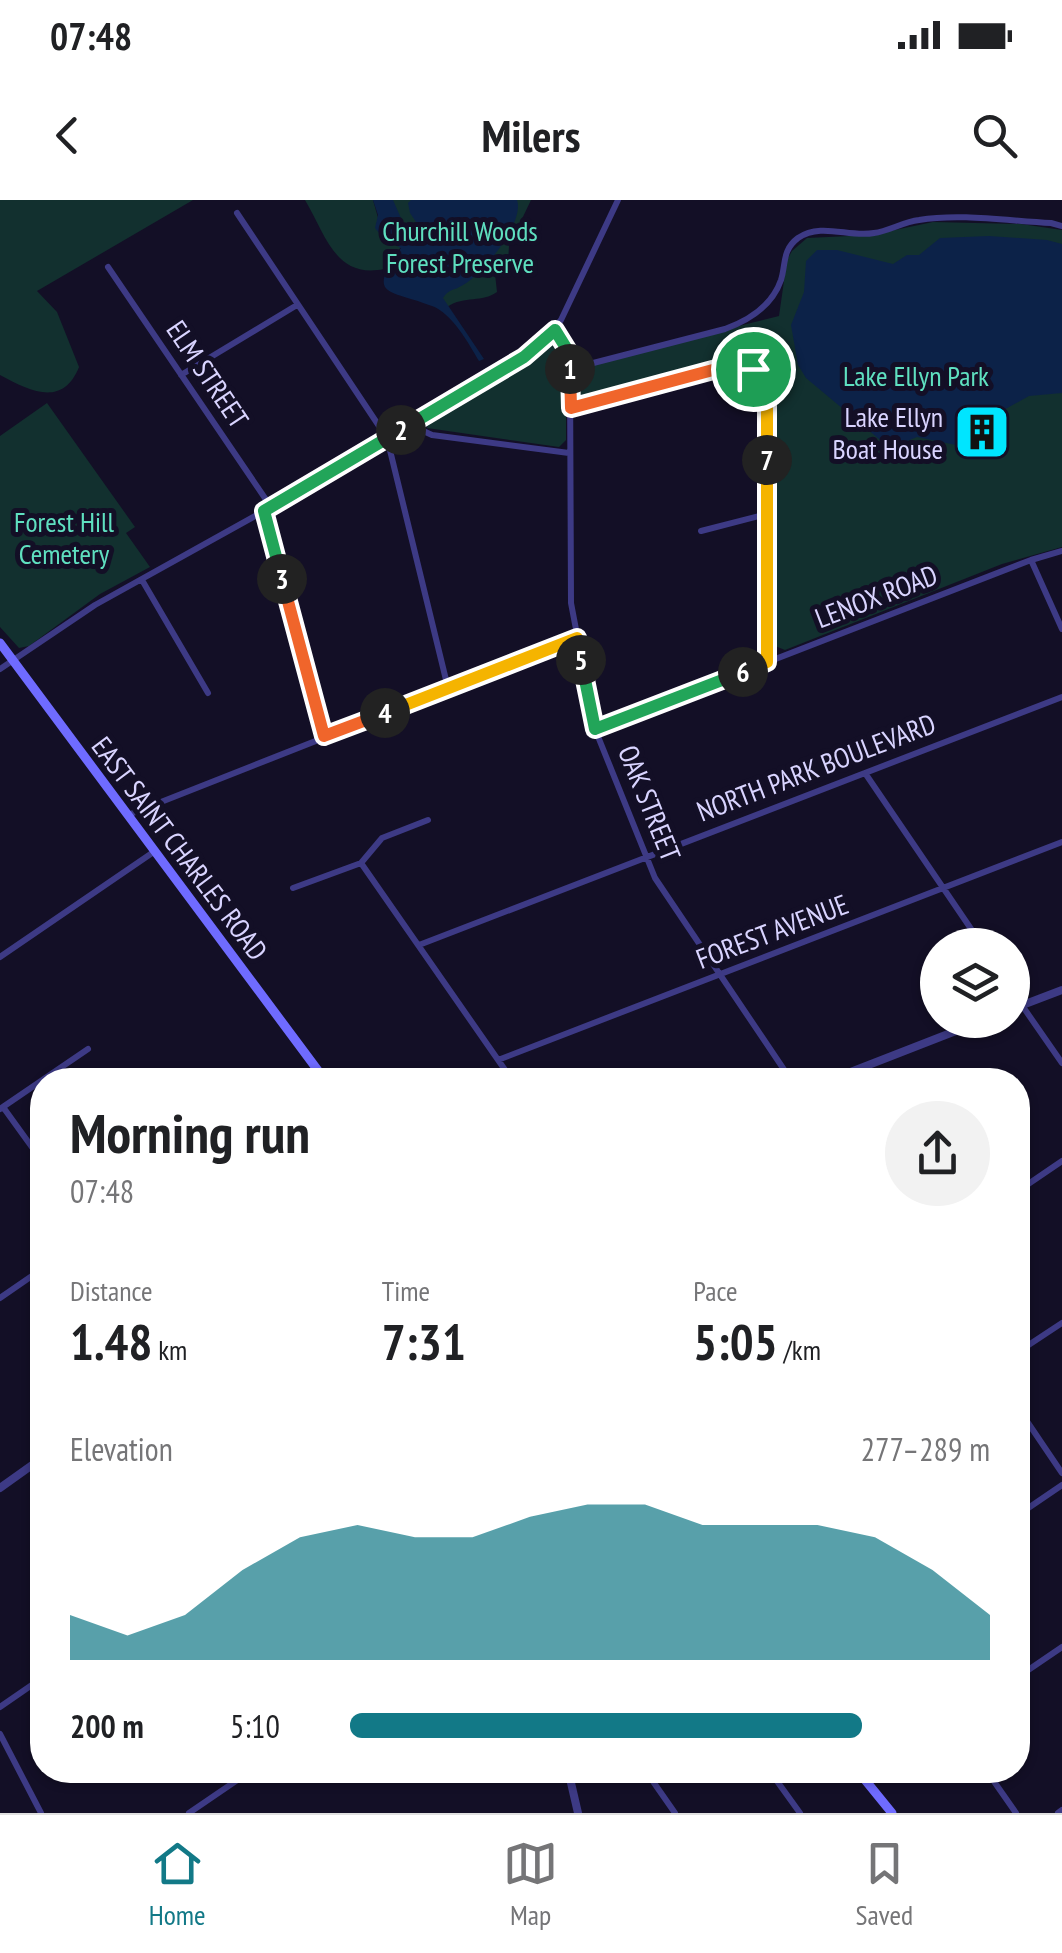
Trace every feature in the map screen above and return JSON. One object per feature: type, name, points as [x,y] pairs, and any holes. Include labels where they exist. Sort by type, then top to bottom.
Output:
[{"type":"main road","name":"EAST SAINT CHARLES ROAD","points":[[0,643],[314,1068]]},
{"type":"main road","points":[[867,1783],[892,1813]]},
{"type":"street","points":[[0,669],[95,604],[268,509],[524,357],[555,330],[618,200]]},
{"type":"street","points":[[237,212],[387,438],[448,688]]},
{"type":"street","points":[[570,370],[748,321],[773,296],[789,247],[810,232],[875,233],[924,219],[1050,222],[1062,226]]},
{"type":"street","name":"ELM STREET","points":[[108,267],[268,509],[324,736]]},
{"type":"street","points":[[181,375],[297,305]]},
{"type":"street","name":"OAK STREET","points":[[555,330],[568,351],[570,370],[571,603],[595,729],[655,878],[783,1068]]},
{"type":"street","points":[[571,408],[739,363],[753,369],[767,393],[767,662]]},
{"type":"street","points":[[416,422],[432,434],[569,452]]},
{"type":"street","points":[[701,531],[767,514]]},
{"type":"street","name":"LENOX ROAD","points":[[595,729],[1062,551]]},
{"type":"street","points":[[1031,560],[1062,630]]},
{"type":"street","points":[[142,580],[208,693]]},
{"type":"street","points":[[128,815],[577,638]]},
{"type":"street","name":"NORTH PARK BOULEVARD","points":[[419,945],[1062,696]]},
{"type":"street","points":[[865,772],[970,928]]},
{"type":"street","points":[[294,888],[361,863],[382,838],[428,820]]},
{"type":"street","name":"FOREST AVENUE","points":[[498,1060],[1062,842]]},
{"type":"street","points":[[0,956],[154,850]]},
{"type":"street","points":[[361,863],[504,1068]]},
{"type":"street","points":[[1030,1002],[1062,990]]},
{"type":"street","points":[[1030,1017],[1062,1063]]},
{"type":"street","points":[[861,1068],[938,1038]]},
{"type":"street","points":[[60,1068],[88,1049]]},
{"type":"street","points":[[30,1088],[1,1108],[30,1145]]},
{"type":"street","points":[[1030,1183],[1062,1161]]},
{"type":"street","points":[[0,1298],[30,1277]]},
{"type":"street","points":[[1030,1344],[1062,1322]]},
{"type":"street","points":[[1030,1426],[1062,1473]]},
{"type":"street","points":[[0,1488],[30,1467]]},
{"type":"street","points":[[1030,1507],[1062,1485]]},
{"type":"street","points":[[1030,1669],[1062,1647]]},
{"type":"street","points":[[0,1707],[30,1686]]},
{"type":"street","points":[[0,1734],[41,1813]]},
{"type":"street","points":[[189,1813],[233,1783]]},
{"type":"street","points":[[571,1783],[578,1813]]},
{"type":"street","points":[[654,1783],[675,1813]]},
{"type":"street","points":[[778,1783],[800,1813]]},
{"type":"street","points":[[995,1783],[1016,1813]]},
{"type":"green space","points":[[0,200],[193,200],[37,291],[57,312],[79,367],[72,380],[55,392],[23,387],[0,375]]},
{"type":"green space","points":[[305,200],[373,200],[384,239],[401,247],[384,269],[354,267],[334,251]]},
{"type":"green space","name":"Churchill Woods Forest Preserve","points":[[387,200],[531,200],[509,246],[508,262],[495,274],[497,292],[447,307]]},
{"type":"green space","name":"Lake Ellyn Park","points":[[933,222],[1021,224],[1062,230],[1062,547],[1002,564],[785,650],[775,646],[772,386],[737,366],[566,412],[566,440],[559,447],[427,428],[428,421],[553,343],[562,350],[566,369],[779,316],[787,260],[807,238],[871,235]]},
{"type":"green space","name":"Forest Hill Cemetery","points":[[47,403],[135,527],[126,533],[150,567],[100,594],[29,646],[19,648],[0,627],[0,436]]},
{"type":"water","name":"Churchill Woods Forest Preserve","points":[[373,200],[393,200],[411,241],[419,238],[422,231],[410,213],[411,200],[517,200],[515,221],[491,259],[443,298],[484,359],[479,361],[446,315],[387,289],[385,276],[401,248],[384,239],[375,228],[378,215]]},
{"type":"water","points":[[989,236],[1062,244],[1062,393],[1029,396],[993,416],[991,410],[978,412],[962,425],[956,445],[917,437],[895,446],[885,444],[806,378],[798,365],[791,325],[804,292],[806,261],[817,250],[837,250],[893,264],[907,255],[919,255],[940,238]]},
{"type":"place","name":"Lake Ellyn Boat House","points":[[982,432]]},
{"type":"route","points":[[555,330],[568,351],[571,408],[739,363],[753,369],[767,393],[767,662],[595,729],[577,638],[324,736],[264,511],[524,357],[555,330]]}]
